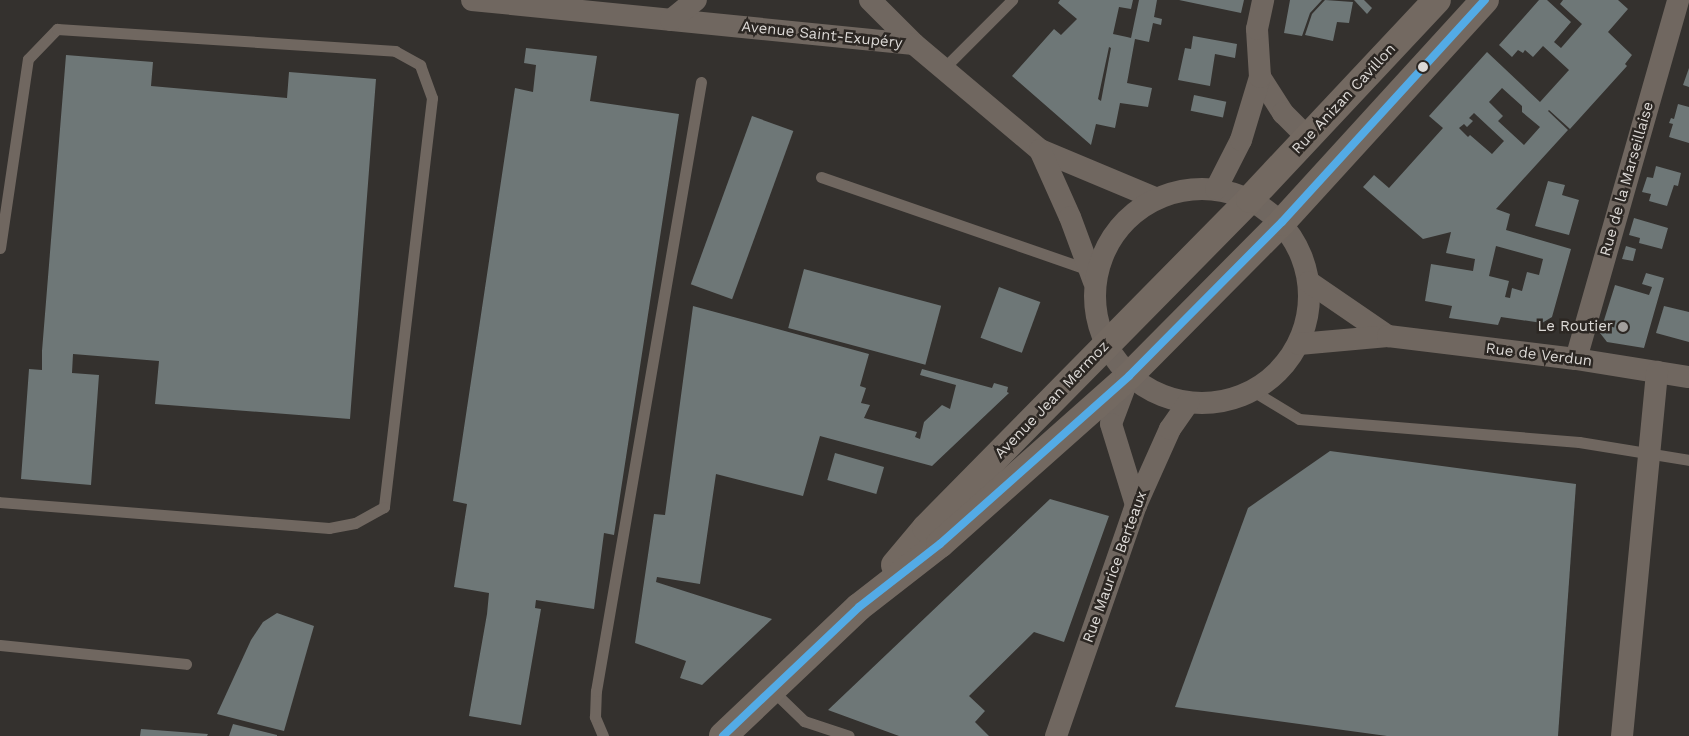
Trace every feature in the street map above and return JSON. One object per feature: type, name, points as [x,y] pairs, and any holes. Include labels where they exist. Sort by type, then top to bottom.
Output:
[{"type":"main road","name":"Rue Anizan Cavillon","points":[[1250,199],[1437,0]]},
{"type":"main road","points":[[1282,222],[1485,0]]},
{"type":"main road","name":"Avenue Jean Mermoz","points":[[860,607],[926,528],[1027,428],[1250,199]]},
{"type":"main road","name":"Avenue Jean Mermoz","points":[[723,736],[860,607],[940,544],[1129,376],[1282,222]]},
{"type":"street","name":"Avenue Saint-Exupéry","points":[[472,0],[914,44],[1040,150],[1155,198]]},
{"type":"street","points":[[671,20],[696,0]]},
{"type":"street","points":[[870,0],[914,44]]},
{"type":"street","points":[[1216,188],[1241,140],[1260,77],[1257,29],[1263,0]]},
{"type":"street","name":"Rue de la Marseillaise","points":[[1576,359],[1678,0]]},
{"type":"street","points":[[1260,77],[1283,113],[1307,138]]},
{"type":"street","points":[[1040,150],[1070,217],[1092,276],[1095,314],[1106,345],[1116,362],[1129,376],[1156,394],[1188,403],[1221,402],[1253,391],[1280,371],[1299,344],[1309,314],[1309,282],[1300,250],[1282,222],[1267,209],[1250,199],[1216,188],[1185,189],[1155,198],[1126,219],[1105,248],[1092,276]]},
{"type":"street","name":"Rue de Verdun","points":[[1309,282],[1388,336]]},
{"type":"street","name":"Rue de Verdun","points":[[1299,344],[1388,336],[1576,359],[1689,377]]},
{"type":"street","points":[[1622,736],[1656,372]]},
{"type":"street","points":[[1129,376],[1111,424],[1136,505]]},
{"type":"street","name":"Rue Maurice Berteaux","points":[[1056,736],[1136,505],[1170,429],[1188,403]]},
{"type":"lane","points":[[943,68],[1012,0]]},
{"type":"lane","points":[[0,248],[28,59],[57,29],[395,51],[420,65],[432,98],[384,506],[355,523],[329,528],[0,502]]},
{"type":"lane","points":[[603,736],[594,717],[596,692],[701,82]]},
{"type":"lane","points":[[821,177],[1092,276]]},
{"type":"lane","points":[[1253,391],[1299,419],[1580,442],[1689,460]]},
{"type":"lane","points":[[0,645],[186,664]]},
{"type":"lane","points":[[772,690],[804,721],[850,736]]},
{"type":"building","points":[[1060,0],[1133,0],[1131,9],[1119,7],[1113,34],[1131,38],[1139,0],[1157,0],[1154,17],[1162,19],[1161,25],[1153,23],[1149,42],[1135,39],[1127,83],[1152,88],[1148,107],[1120,103],[1115,128],[1096,124],[1091,145],[1012,76],[1054,29],[1061,35],[1077,19],[1058,3]],"holes":[[[1109,47],[1111,48],[1101,101],[1098,99]]]},
{"type":"building","points":[[1179,0],[1244,0],[1241,13]]},
{"type":"building","points":[[1290,0],[1322,0],[1310,13],[1302,36],[1284,33]]},
{"type":"building","points":[[1325,0],[1353,2],[1349,23],[1337,22],[1333,41],[1305,35],[1312,14]]},
{"type":"building","points":[[1354,0],[1364,0],[1372,8],[1367,14]]},
{"type":"building","points":[[1539,0],[1547,0],[1571,22],[1554,42],[1561,48],[1582,24],[1560,4],[1563,0],[1618,0],[1628,9],[1608,32],[1632,55],[1625,64],[1627,66],[1570,129],[1548,111],[1568,130],[1496,209],[1510,214],[1506,230],[1571,249],[1552,317],[1542,323],[1501,317],[1498,325],[1449,318],[1452,306],[1425,301],[1431,264],[1473,271],[1475,259],[1446,253],[1451,232],[1423,239],[1363,187],[1374,175],[1389,188],[1443,128],[1429,116],[1487,52],[1540,102],[1569,70],[1543,46],[1533,57],[1525,50],[1523,53],[1518,50],[1512,57],[1499,45]],"holes":[[[1502,88],[1522,106],[1522,112],[1540,127],[1524,145],[1498,121],[1503,116],[1489,102]],[[1474,113],[1504,141],[1492,154],[1459,128],[1464,124],[1467,127],[1473,121],[1469,118]],[[1496,246],[1543,259],[1539,275],[1527,272],[1522,291],[1512,288],[1510,298],[1505,297],[1509,281],[1489,276]]]},
{"type":"building","points":[[1193,36],[1237,44],[1235,58],[1215,54],[1210,86],[1178,80],[1185,48],[1191,49]]},
{"type":"building","points":[[526,48],[597,56],[590,101],[679,114],[614,535],[604,533],[594,609],[536,600],[535,608],[541,609],[521,725],[469,716],[489,593],[454,587],[467,504],[453,501],[515,88],[533,92],[536,65],[524,63]]},
{"type":"building","points":[[66,55],[153,62],[151,86],[287,98],[289,72],[376,79],[350,419],[155,404],[159,361],[73,354],[72,373],[99,375],[91,485],[21,479],[29,369],[42,370]]},
{"type":"building","points":[[1689,68],[1689,87],[1683,85]]},
{"type":"building","points":[[1194,95],[1226,102],[1223,118],[1191,111]]},
{"type":"building","points":[[1678,104],[1689,107],[1689,143],[1669,137],[1673,124],[1669,123],[1671,118],[1674,119]]},
{"type":"building","points":[[752,116],[793,131],[732,299],[691,284]]},
{"type":"building","points":[[1656,166],[1681,173],[1678,186],[1674,185],[1667,206],[1649,201],[1651,194],[1642,192],[1647,177],[1653,178]]},
{"type":"building","points":[[1548,181],[1565,185],[1562,195],[1579,200],[1569,235],[1535,226]]},
{"type":"building","points":[[1634,218],[1668,228],[1662,249],[1639,243],[1640,238],[1629,235]]},
{"type":"building","points":[[1626,246],[1636,249],[1633,261],[1622,259]]},
{"type":"building","points":[[804,269],[941,306],[925,365],[788,328]]},
{"type":"building","points":[[1646,273],[1664,278],[1644,348],[1607,342],[1600,333],[1615,285],[1649,295],[1652,287],[1642,284]]},
{"type":"building","points":[[999,287],[1040,302],[1022,353],[981,338]]},
{"type":"building","points":[[693,306],[869,354],[860,386],[866,388],[861,403],[870,405],[864,418],[917,432],[915,437],[920,439],[924,422],[942,405],[950,409],[956,385],[920,375],[922,369],[992,388],[994,383],[1008,387],[1007,392],[1009,393],[932,466],[820,436],[803,496],[716,474],[700,584],[657,577],[656,582],[772,619],[702,685],[680,678],[686,661],[635,643],[654,514],[665,515]]},
{"type":"building","points":[[1664,306],[1689,312],[1689,342],[1656,333]]},
{"type":"building","points":[[1330,451],[1576,484],[1558,736],[1387,736],[1175,707],[1248,508]]},
{"type":"building","points":[[835,453],[884,467],[876,494],[827,480]]},
{"type":"building","points":[[1050,499],[1109,516],[1064,642],[1034,632],[969,696],[985,711],[975,722],[989,736],[899,736],[828,710]]},
{"type":"building","points":[[277,613],[314,626],[284,731],[217,714],[251,640],[263,622]]},
{"type":"building","points":[[233,724],[277,735],[277,736],[229,736]]},
{"type":"building","points":[[141,729],[208,734],[207,736],[140,736]]},
{"type":"transit line","points":[[723,736],[859,607],[940,544],[1129,376],[1282,222],[1485,0]]},
{"type":"place","name":"Le Routier","points":[[1623,327]]}]
